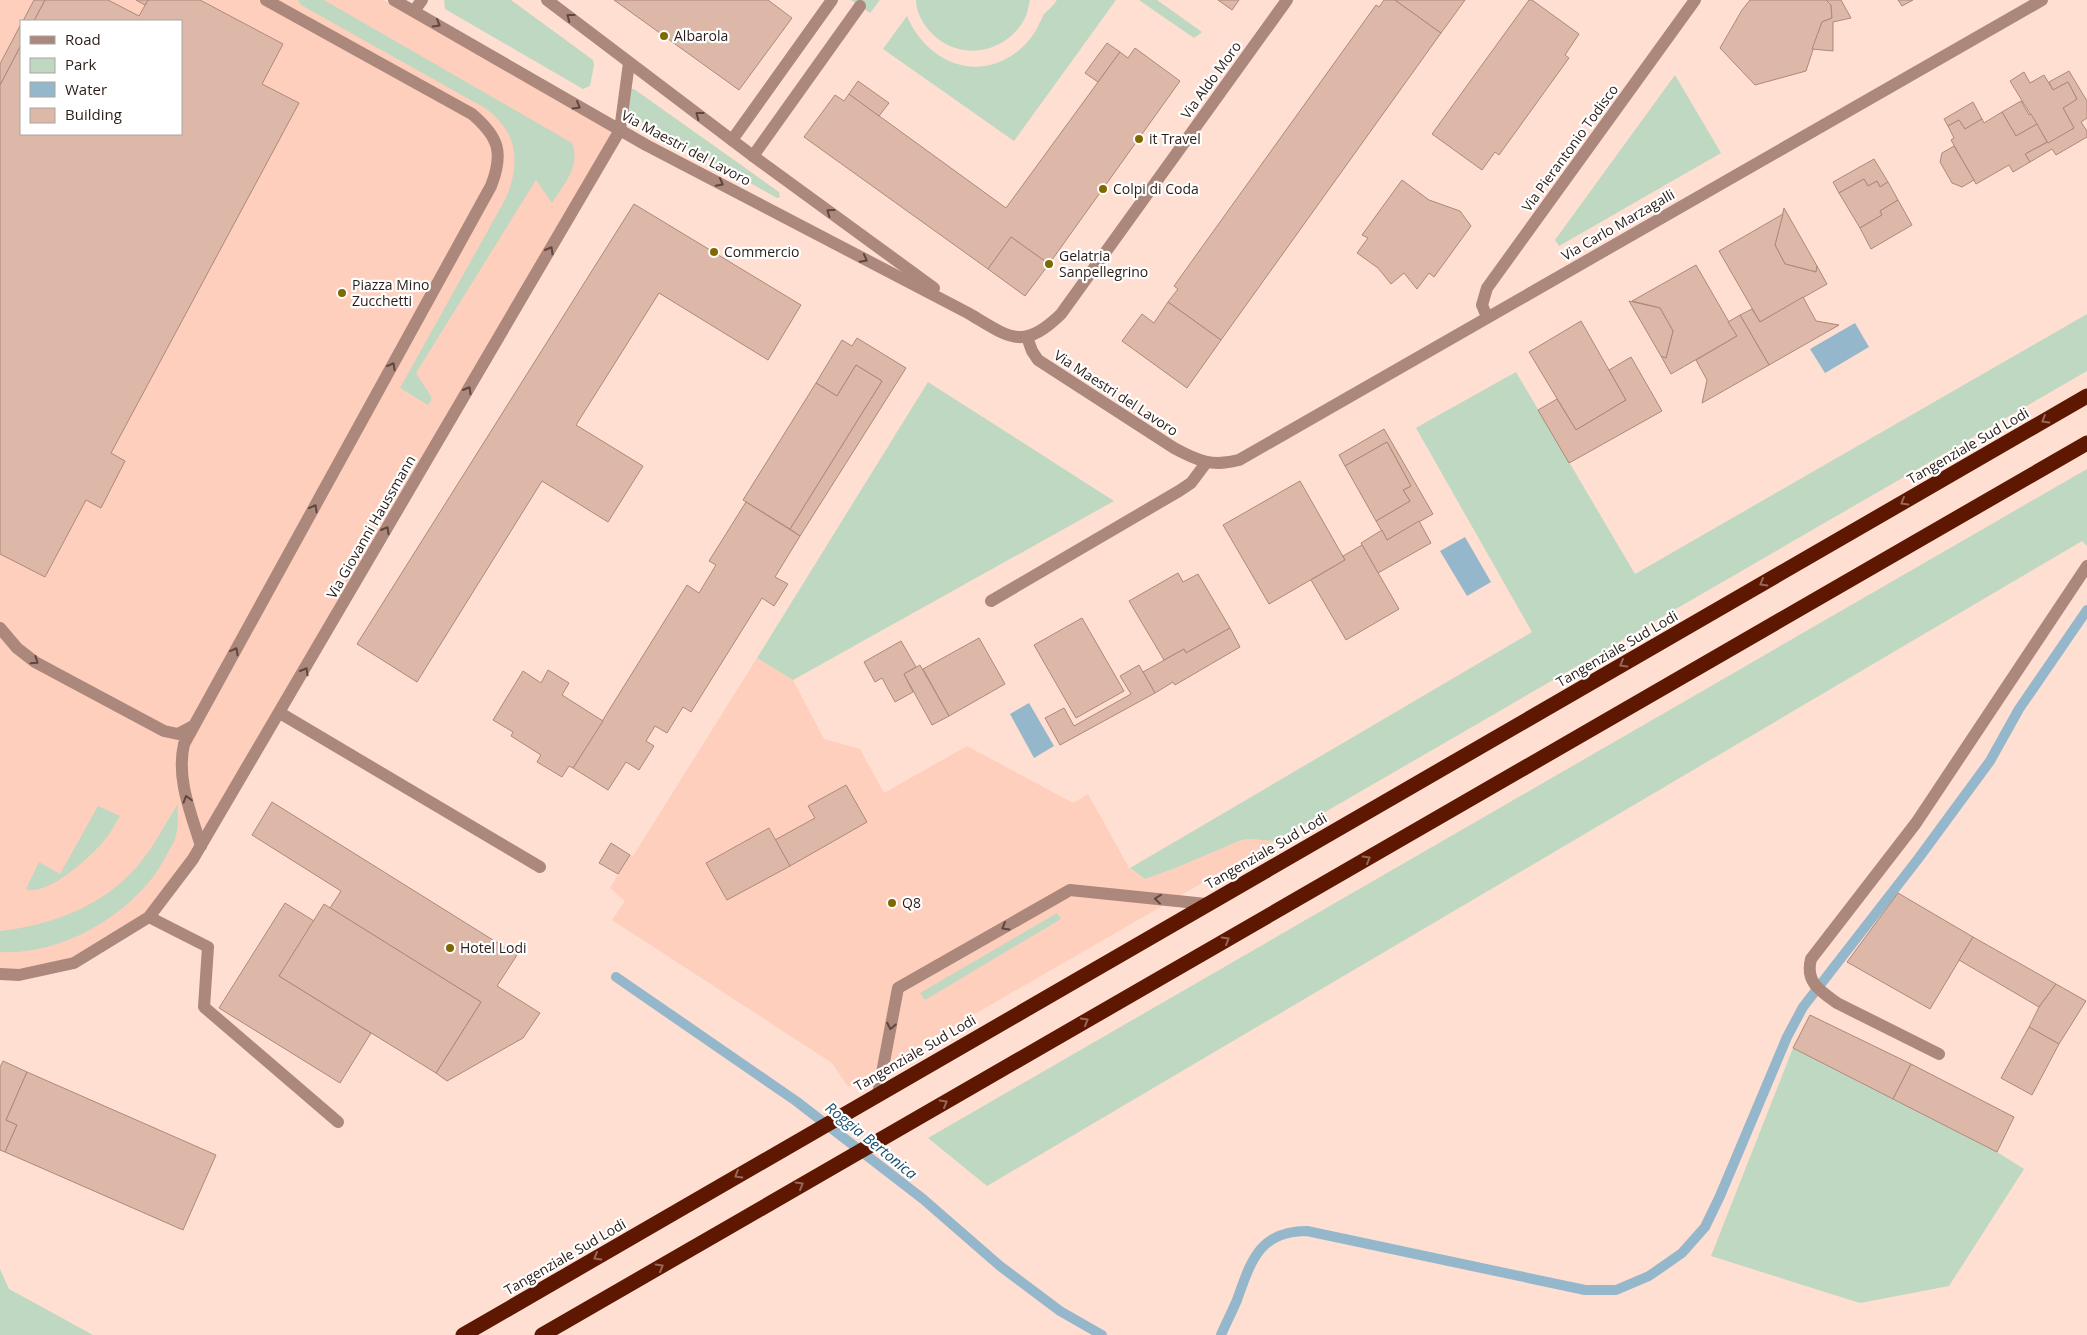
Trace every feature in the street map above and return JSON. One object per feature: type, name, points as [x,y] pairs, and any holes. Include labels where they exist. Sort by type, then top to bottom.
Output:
[{"type":"highway","name":"Tangenziale Sud Lodi","points":[[463,1335],[2087,396]]},
{"type":"highway","points":[[542,1335],[2087,443]]},
{"type":"street","points":[[201,846],[181,777],[181,758],[184,744],[491,186],[498,169],[498,150],[492,135],[472,114],[275,3],[266,0]]},
{"type":"street","name":"Via Maestri del Lavoro","points":[[394,0],[620,130],[968,313],[1004,334],[1016,338],[1027,337],[1032,351],[1038,360],[1047,367],[1174,448],[1206,463]]},
{"type":"street","points":[[414,11],[422,0]]},
{"type":"street","name":"Via Maestri del Lavoro","points":[[547,0],[752,156],[968,313]]},
{"type":"street","points":[[732,140],[832,0]]},
{"type":"street","name":"Via Aldo Moro","points":[[1027,337],[1040,332],[1061,314],[1287,0]]},
{"type":"street","name":"Via Pierantonio Todisco","points":[[1487,317],[1482,305],[1487,288],[1694,0]]},
{"type":"street","name":"Via Carlo Marzagalli","points":[[1206,463],[1223,464],[1239,460],[2042,0]]},
{"type":"street","points":[[752,156],[860,6]]},
{"type":"street","name":"Via Giovanni Haussmann","points":[[0,974],[20,975],[74,963],[149,917],[193,859],[620,130],[629,62]]},
{"type":"street","points":[[991,600],[1179,492],[1191,483],[1206,463]]},
{"type":"street","points":[[1938,1054],[1824,994],[1809,977],[1808,969],[1811,959],[1916,823],[2087,566]]},
{"type":"street","points":[[0,628],[17,648],[35,662],[164,732],[178,734],[196,724]]},
{"type":"street","points":[[280,713],[540,867]]},
{"type":"street","points":[[878,1094],[898,988],[1070,890],[1206,904]]},
{"type":"street","points":[[149,917],[208,947],[204,1007],[338,1122]]},
{"type":"shaded area","points":[[0,0],[383,0],[615,131],[193,852],[146,914],[76,957],[19,971],[0,970]]},
{"type":"shaded area","points":[[757,658],[793,680],[824,739],[860,749],[884,793],[967,746],[1073,803],[1088,794],[1129,868],[1145,879],[1239,841],[1248,839],[1275,841],[848,1087],[832,1063],[612,920],[625,901],[610,888],[630,855],[633,856]]},
{"type":"green space","points":[[298,0],[324,0],[572,143],[574,151],[573,167],[566,182],[552,203],[536,180],[416,373],[432,398],[428,405],[400,388],[506,198],[514,172],[514,148],[504,127],[485,108],[301,5]]},
{"type":"green space","points":[[444,0],[511,0],[593,60],[594,65],[590,86],[583,89],[445,9]]},
{"type":"green space","points":[[851,0],[880,0],[870,13]]},
{"type":"green space","points":[[916,0],[1030,0],[1026,16],[1016,31],[1005,41],[992,47],[964,50],[950,46],[938,39],[927,28],[918,11]]},
{"type":"green space","points":[[1057,0],[1116,0],[1014,141],[883,49],[907,16],[925,44],[938,55],[951,62],[966,66],[982,66],[998,62],[1014,54],[1025,45],[1044,14]]},
{"type":"green space","points":[[1139,0],[1157,0],[1202,32],[1194,38]]},
{"type":"green space","points":[[1675,75],[1721,153],[1559,246],[1555,240]]},
{"type":"green space","points":[[631,89],[634,89],[779,192],[780,197],[777,198],[632,117],[628,113]]},
{"type":"green space","points":[[2087,314],[2087,371],[1275,841],[1248,839],[1239,841],[1145,879],[1130,868],[1532,632],[1416,428],[1428,421],[1516,372],[1635,574]]},
{"type":"green space","points":[[928,382],[1114,501],[793,680],[757,658]]},
{"type":"green space","points":[[2087,469],[2087,546],[2082,541],[987,1186],[928,1138]]},
{"type":"green space","points":[[178,804],[177,831],[172,846],[156,873],[139,893],[120,910],[98,925],[74,937],[49,946],[24,951],[0,952],[0,931],[40,924],[79,910],[114,888],[129,875],[148,853]]},
{"type":"green space","points":[[98,806],[120,816],[103,842],[78,866],[56,882],[35,890],[26,889],[39,862],[60,874]]},
{"type":"green space","points":[[1057,913],[1061,919],[925,1000],[920,993]]},
{"type":"green space","points":[[1793,1048],[1997,1152],[2024,1169],[1949,1286],[1860,1303],[1711,1256]]},
{"type":"green space","points":[[0,1269],[9,1289],[93,1335],[0,1335]]},
{"type":"water","points":[[1855,323],[1869,347],[1825,373],[1810,349]]},
{"type":"water","points":[[1465,537],[1491,582],[1467,596],[1440,551]]},
{"type":"water","points":[[1029,703],[1054,746],[1034,758],[1010,714]]},
{"type":"building","points":[[34,0],[45,0],[35,20],[24,20]]},
{"type":"building","points":[[45,0],[108,0],[139,16],[148,0],[200,0],[283,44],[262,84],[299,103],[111,453],[125,461],[101,508],[86,500],[45,577],[0,554],[0,85],[20,47],[20,135],[182,135],[182,20],[35,20]]},
{"type":"building","points":[[136,0],[148,0],[145,5]]},
{"type":"building","points":[[614,0],[768,0],[792,18],[739,90]]},
{"type":"building","points":[[1218,0],[1239,0],[1232,10]]},
{"type":"building","points":[[1384,0],[1395,0],[1441,33],[1221,340],[1168,302],[1178,289],[1174,286],[1376,5],[1379,7]]},
{"type":"building","points":[[1395,0],[1465,0],[1441,33]]},
{"type":"building","points":[[1529,0],[1532,0],[1579,34],[1565,55],[1569,58],[1499,155],[1495,152],[1482,170],[1432,134]]},
{"type":"building","points":[[1750,0],[1826,0],[1831,5],[1832,18],[1822,22],[1806,71],[1755,85],[1720,48]]},
{"type":"building","points":[[1826,0],[1841,0],[1851,18],[1833,22],[1833,51],[1812,49],[1822,22],[1832,18],[1831,5]]},
{"type":"building","points":[[1898,0],[1913,0],[1902,6]]},
{"type":"building","points":[[20,26],[20,47],[0,85],[0,64]]},
{"type":"building","points":[[1107,43],[1120,52],[1098,82],[1085,73]]},
{"type":"building","points":[[1135,48],[1180,81],[1049,264],[1011,237],[988,269],[804,137],[835,95],[844,101],[849,94],[1006,208],[1120,52],[1128,58]]},
{"type":"building","points":[[2069,71],[2087,101],[2087,118],[2081,122],[2087,131],[2087,137],[2056,155],[2052,149],[2030,162],[2025,154],[2074,128],[2063,108],[2077,99],[2068,82],[2053,90],[2049,82]]},
{"type":"building","points":[[2024,72],[2030,83],[2044,75],[2053,90],[2068,82],[2077,99],[2063,108],[2074,128],[2048,143],[2010,81]]},
{"type":"building","points":[[858,81],[889,103],[879,116],[849,94]]},
{"type":"building","points":[[2021,101],[2037,124],[2016,136],[2002,112]]},
{"type":"building","points":[[1973,102],[1982,119],[1965,129],[1959,120],[1948,126],[1944,119]]},
{"type":"building","points":[[2002,112],[2016,136],[2037,124],[2047,142],[2025,154],[2030,162],[2013,172],[2009,165],[1976,184],[1951,140],[1954,138],[1948,126],[1959,120],[1965,129],[1982,119],[1984,123]]},
{"type":"building","points":[[1954,146],[1974,180],[1962,187],[1952,183],[1940,162],[1942,153]]},
{"type":"building","points":[[1874,159],[1888,182],[1880,187],[1877,181],[1868,186],[1864,179],[1839,193],[1833,182]]},
{"type":"building","points":[[1864,179],[1868,186],[1877,181],[1880,187],[1888,182],[1898,200],[1880,211],[1882,215],[1860,228],[1839,193]]},
{"type":"building","points":[[1402,180],[1429,200],[1460,211],[1471,226],[1434,277],[1429,273],[1417,289],[1404,273],[1391,284],[1378,268],[1357,253],[1368,238],[1362,235]]},
{"type":"building","points":[[1898,200],[1912,225],[1871,249],[1860,228],[1882,215],[1880,211]]},
{"type":"building","points":[[634,204],[801,305],[768,360],[659,293],[576,425],[643,466],[608,522],[542,481],[417,682],[357,644]]},
{"type":"building","points":[[1784,208],[1817,266],[1816,272],[1785,264],[1775,245]]},
{"type":"building","points":[[1783,214],[1775,245],[1785,264],[1816,272],[1817,266],[1827,284],[1760,322],[1719,251]]},
{"type":"building","points":[[1011,237],[1049,264],[1025,296],[988,269]]},
{"type":"building","points":[[1696,265],[1737,336],[1671,374],[1661,356],[1666,358],[1673,331],[1660,308],[1632,301]]},
{"type":"building","points":[[1803,297],[1816,321],[1839,325],[1769,365],[1740,315],[1752,309],[1760,322]]},
{"type":"building","points":[[1629,301],[1660,308],[1673,331],[1666,358],[1661,356]]},
{"type":"building","points":[[1168,302],[1221,340],[1187,388],[1122,341],[1142,314],[1154,323]]},
{"type":"building","points":[[1740,315],[1769,365],[1702,403],[1707,380],[1696,360],[1737,336],[1728,322]]},
{"type":"building","points":[[1581,321],[1626,400],[1576,430],[1529,352]]},
{"type":"building","points":[[857,338],[906,368],[800,536],[790,529],[882,381],[856,365],[837,396],[816,383],[842,340],[852,346]]},
{"type":"building","points":[[1631,357],[1662,411],[1569,463],[1538,410],[1557,399],[1576,430],[1626,400],[1609,370]]},
{"type":"building","points":[[856,365],[882,381],[790,529],[743,500],[816,383],[837,396]]},
{"type":"building","points":[[1384,429],[1433,514],[1387,540],[1376,521],[1410,501],[1403,490],[1411,486],[1387,442],[1345,466],[1339,455]]},
{"type":"building","points":[[1387,442],[1411,486],[1403,490],[1410,501],[1376,521],[1345,466]]},
{"type":"building","points":[[1300,481],[1345,560],[1269,604],[1223,525]]},
{"type":"building","points":[[746,502],[800,536],[775,577],[788,584],[774,606],[762,598],[691,712],[683,707],[667,733],[655,726],[646,741],[654,746],[639,770],[626,762],[608,790],[573,768],[687,585],[699,593],[716,565],[709,561]]},
{"type":"building","points":[[1419,521],[1431,543],[1378,573],[1361,543],[1382,530],[1387,540]]},
{"type":"building","points":[[1362,545],[1399,609],[1346,640],[1311,580],[1345,560],[1343,556]]},
{"type":"building","points":[[1178,573],[1183,582],[1198,574],[1230,628],[1186,653],[1184,649],[1164,660],[1129,601]]},
{"type":"building","points":[[1082,618],[1124,691],[1076,718],[1034,645]]},
{"type":"building","points":[[1230,628],[1240,647],[1175,685],[1173,682],[1155,693],[1143,672],[1184,649],[1186,653]]},
{"type":"building","points":[[979,638],[1005,684],[949,716],[923,669]]},
{"type":"building","points":[[901,641],[916,667],[904,674],[913,692],[895,702],[882,678],[875,682],[864,662]]},
{"type":"building","points":[[920,665],[949,716],[932,725],[904,674]]},
{"type":"building","points":[[1139,665],[1155,693],[1060,745],[1045,718],[1064,708],[1074,726],[1131,694],[1120,676]]},
{"type":"building","points":[[548,670],[569,683],[562,695],[603,721],[573,768],[569,766],[562,777],[537,762],[541,755],[511,736],[513,732],[493,720],[523,671],[541,683]]},
{"type":"building","points":[[846,785],[867,822],[790,866],[775,840],[815,818],[808,806]]},
{"type":"building","name":"Hotel Lodi","points":[[272,802],[517,955],[497,986],[540,1013],[523,1038],[447,1081],[436,1073],[481,1002],[330,908],[341,891],[252,835]]},
{"type":"building","points":[[769,828],[790,866],[727,900],[706,863]]},
{"type":"building","points":[[611,843],[630,855],[618,874],[599,863]]},
{"type":"building","points":[[1898,893],[1973,937],[1930,1009],[1847,962]]},
{"type":"building","points":[[285,903],[314,921],[279,976],[371,1033],[340,1083],[219,1008]]},
{"type":"building","name":"Hotel Lodi","points":[[324,904],[481,1002],[436,1073],[279,976]]},
{"type":"building","points":[[1973,937],[2056,984],[2039,1007],[1959,960]]},
{"type":"building","points":[[2056,984],[2086,1001],[2059,1044],[2029,1027],[2039,1007]]},
{"type":"building","points":[[1810,1015],[1911,1064],[1893,1099],[1793,1048]]},
{"type":"building","points":[[2029,1027],[2059,1044],[2032,1095],[2001,1078]]},
{"type":"building","points":[[3,1061],[27,1072],[6,1120],[17,1125],[5,1152],[0,1150],[0,1067]]},
{"type":"building","points":[[1911,1064],[2014,1117],[1997,1152],[1893,1099]]},
{"type":"building","points":[[27,1072],[216,1155],[183,1230],[5,1152],[17,1125],[6,1120]]},
{"type":"waterway","points":[[1221,1335],[1247,1273],[1259,1251],[1278,1236],[1291,1232],[1307,1231],[1585,1290],[1616,1290],[1649,1276],[1682,1253],[1705,1227],[1787,1037],[1803,1007],[1918,859],[1990,761],[2019,709],[2087,610]]},
{"type":"waterway","name":"Roggia Bertonica","points":[[616,977],[796,1101],[923,1199],[1000,1266],[1060,1311],[1102,1335]]},
{"type":"place","name":"Albarola","points":[[664,36]]},
{"type":"place","name":"it Travel","points":[[1139,139]]},
{"type":"place","name":"Colpi di Coda","points":[[1103,189]]},
{"type":"place","name":"Commercio","points":[[714,252]]},
{"type":"place","name":"Gelatria Sanpellegrino","points":[[1049,264]]},
{"type":"place","name":"Piazza Mino Zucchetti","points":[[342,293]]},
{"type":"place","name":"Q8","points":[[892,903]]},
{"type":"place","name":"Hotel Lodi","points":[[450,948]]}]
